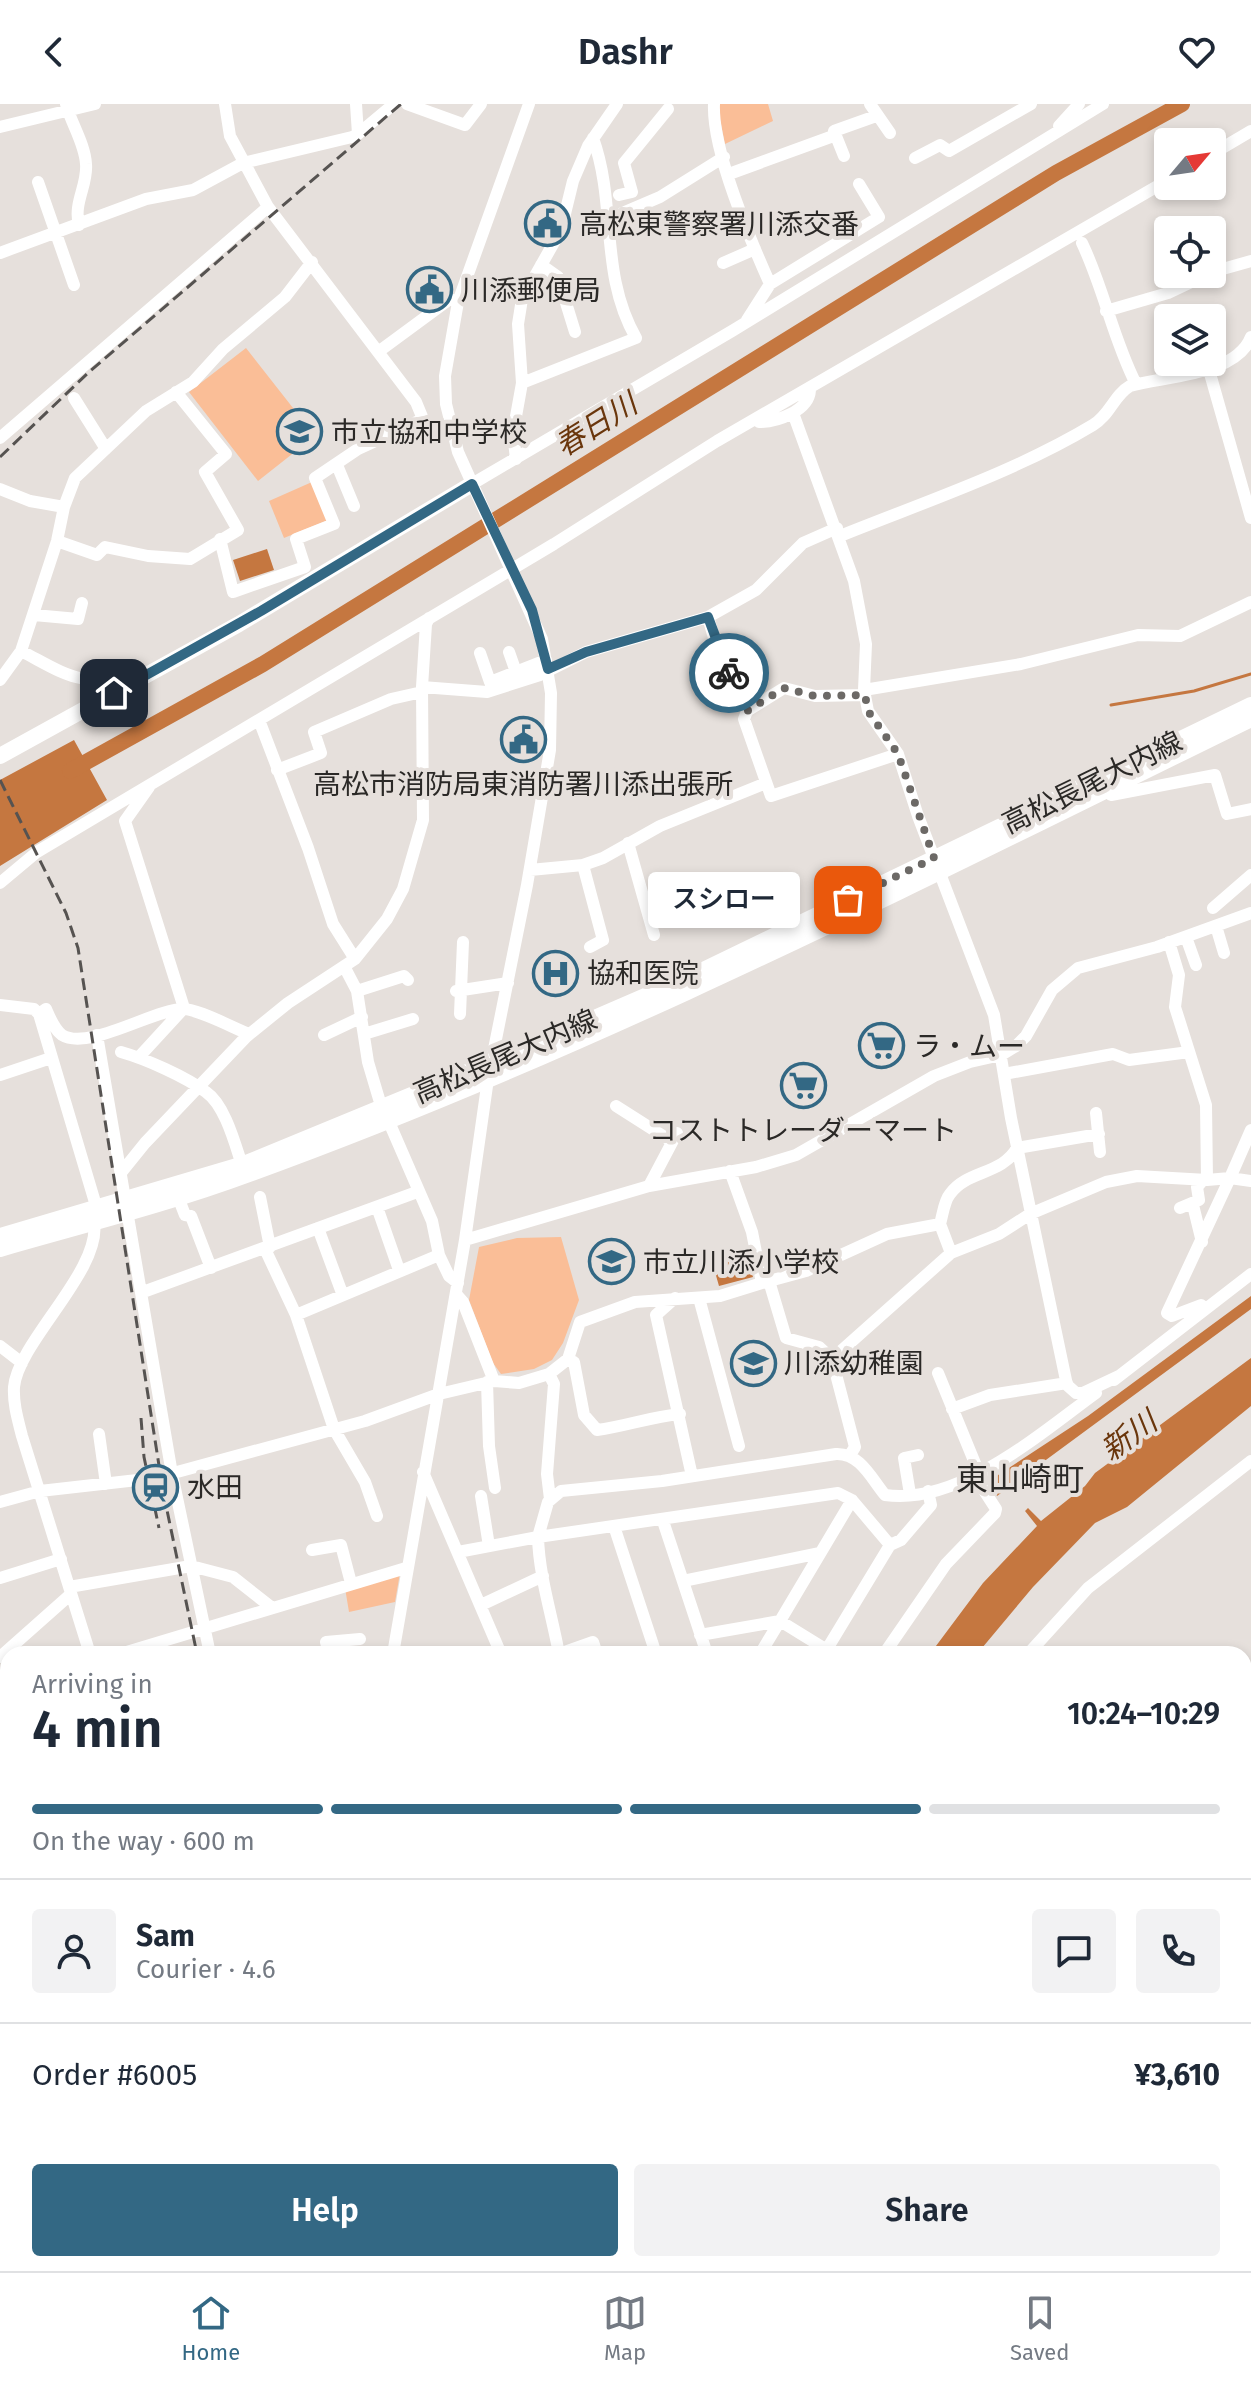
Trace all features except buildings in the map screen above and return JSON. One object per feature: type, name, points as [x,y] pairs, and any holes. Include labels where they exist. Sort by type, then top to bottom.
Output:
[{"type":"main road","points":[[0,756],[141,678],[309,574],[474,490]]},
{"type":"main road","name":"高松長尾大内線","points":[[0,1236],[128,1206],[488,1079],[702,984],[1251,705]]},
{"type":"main road","name":"高松長尾大内線","points":[[128,1206],[178,1197],[386,1114],[493,1060],[689,977],[1107,789],[1251,719]]},
{"type":"main road","name":"高松長尾大内線","points":[[0,1249],[95,1215]]},
{"type":"street","points":[[33,104],[37,118]]},
{"type":"street","points":[[0,127],[67,107],[95,104]]},
{"type":"street","points":[[220,539],[233,592],[309,574],[296,539],[334,524],[315,478],[358,449],[423,419],[416,402],[268,207],[230,136],[225,104]]},
{"type":"street","points":[[356,104],[358,134]]},
{"type":"street","points":[[0,253],[146,199],[193,190],[243,163],[358,134],[394,104]]},
{"type":"street","points":[[407,104],[465,125],[481,104]]},
{"type":"street","points":[[394,1646],[465,1240],[488,1079],[530,870],[550,750],[547,664],[537,623],[458,452],[446,404],[448,350],[458,302],[529,104]]},
{"type":"street","points":[[516,459],[513,433],[522,383],[519,311],[561,230],[573,181],[593,138],[617,104]]},
{"type":"street","points":[[714,104],[715,126],[729,174],[770,284]]},
{"type":"street","points":[[915,158],[940,145],[949,151],[1031,104]]},
{"type":"street","points":[[1050,137],[1078,104]]},
{"type":"street","points":[[474,490],[516,459],[746,323],[1103,104]]},
{"type":"street","points":[[67,107],[86,158],[87,169],[78,197],[79,225]]},
{"type":"street","points":[[619,195],[632,192],[624,163],[668,110]]},
{"type":"street","points":[[844,156],[834,131],[873,110],[890,133]]},
{"type":"street","points":[[1226,146],[1251,131]]},
{"type":"street","points":[[729,174],[836,135]]},
{"type":"street","points":[[522,383],[636,338],[623,314],[613,278],[601,165],[593,138]]},
{"type":"street","points":[[1237,139],[1251,138]]},
{"type":"street","points":[[606,220],[660,197],[724,157]]},
{"type":"street","points":[[38,182],[74,285]]},
{"type":"street","points":[[746,323],[770,284],[879,217],[859,184]]},
{"type":"street","points":[[0,883],[37,852],[429,618],[717,441],[810,390],[1154,188]]},
{"type":"street","points":[[0,438],[268,207]]},
{"type":"street","points":[[1044,253],[1082,243],[1103,218]]},
{"type":"street","points":[[1082,243],[1119,350],[1136,384]]},
{"type":"street","points":[[723,263],[755,249]]},
{"type":"street","points":[[1226,268],[1251,261]]},
{"type":"street","points":[[0,680],[21,651],[75,478],[146,411],[193,382],[223,349],[285,297],[312,262]]},
{"type":"street","points":[[541,265],[558,277],[575,332]]},
{"type":"street","points":[[1106,311],[1178,288]]},
{"type":"street","points":[[378,352],[450,299],[458,302]]},
{"type":"street","points":[[1226,359],[1248,345],[1251,337]]},
{"type":"street","points":[[480,653],[490,682],[708,617],[756,590],[803,543],[1022,461],[1095,424],[1108,412],[1121,391],[1136,384],[1178,376]]},
{"type":"street","points":[[1211,376],[1251,518]]},
{"type":"street","points":[[756,421],[770,421],[793,413],[807,401],[810,390]]},
{"type":"street","points":[[57,541],[97,555],[105,547],[148,556],[190,559],[238,530],[205,472],[226,454],[176,392]]},
{"type":"street","points":[[74,398],[106,449]]},
{"type":"street","points":[[793,413],[839,532],[854,581],[866,644],[864,693],[868,711],[898,754],[936,865],[994,1015],[1030,1214],[1071,1388],[1057,1421]]},
{"type":"street","points":[[337,465],[354,506]]},
{"type":"street","points":[[0,489],[30,501],[64,507]]},
{"type":"street","points":[[898,754],[776,797],[771,796],[744,719],[747,711],[784,688],[815,696],[864,693],[1009,666],[1138,635],[1180,636],[1251,602]]},
{"type":"street","points":[[34,615],[78,619],[82,603]]},
{"type":"street","points":[[708,617],[717,648],[747,711]]},
{"type":"street","points":[[120,1174],[249,1034],[349,962],[387,919],[403,889],[420,832],[425,792],[422,690],[426,624],[429,618]]},
{"type":"street","points":[[21,651],[82,681],[113,679],[137,671],[141,678]]},
{"type":"street","points":[[509,652],[516,672]]},
{"type":"street","points":[[277,770],[321,753],[314,732],[399,696],[422,690],[487,692],[540,675],[547,664]]},
{"type":"street","points":[[259,720],[349,962],[362,1017],[368,1062],[386,1114],[432,1221],[439,1255],[463,1302],[490,1382],[489,1446],[495,1488]]},
{"type":"street","points":[[1107,789],[1111,795],[1215,775],[1227,814],[1251,809]]},
{"type":"street","points":[[530,870],[583,865],[766,783]]},
{"type":"street","points":[[149,785],[125,821],[184,1008]]},
{"type":"street","points":[[628,843],[654,935]]},
{"type":"street","points":[[583,865],[603,940],[590,947]]},
{"type":"street","points":[[1213,908],[1251,875]]},
{"type":"street","points":[[465,1240],[649,1186],[796,1155],[934,1076],[1001,1055],[1020,1042],[1052,990],[1078,968],[1186,937],[1251,913]]},
{"type":"street","points":[[1216,926],[1224,953]]},
{"type":"street","points":[[1186,937],[1196,965]]},
{"type":"street","points":[[460,1014],[463,942]]},
{"type":"street","points":[[1169,942],[1179,975],[1175,1007],[1206,1105],[1205,1180],[1197,1187],[1199,1200],[1187,1206],[1202,1242]]},
{"type":"street","points":[[357,991],[404,976],[408,980]]},
{"type":"street","points":[[459,991],[508,983]]},
{"type":"street","points":[[0,1005],[34,1009],[39,1014],[95,1215],[93,1238],[77,1274],[22,1363],[14,1384],[14,1396],[40,1491],[88,1646]]},
{"type":"street","points":[[39,1014],[46,1009],[55,1028],[66,1037],[97,1035],[132,1025],[151,1015],[184,1008],[249,1034]]},
{"type":"street","points":[[139,1057],[184,1008]]},
{"type":"street","points":[[324,1035],[362,1017]]},
{"type":"street","points":[[364,1034],[413,1019]]},
{"type":"street","points":[[97,1035],[172,1474],[208,1646]]},
{"type":"street","points":[[121,1052],[139,1057],[206,1091],[222,1113],[242,1165]]},
{"type":"street","points":[[1004,1074],[1113,1054],[1129,1060],[1189,1052]]},
{"type":"street","points":[[0,1075],[51,1058]]},
{"type":"street","points":[[616,1106],[674,1137],[649,1186]]},
{"type":"street","points":[[1096,1113],[1100,1152]]},
{"type":"street","points":[[1211,1301],[1172,1316],[1167,1313],[1251,1130]]},
{"type":"street","points":[[951,1253],[940,1224],[948,1195],[957,1186],[1005,1164],[1017,1148],[1099,1134]]},
{"type":"street","points":[[730,1171],[786,1338],[819,1347],[832,1359],[855,1447],[850,1455]]},
{"type":"street","points":[[832,1359],[951,1253],[999,1234],[1030,1214],[1106,1182],[1137,1176],[1251,1181]]},
{"type":"street","points":[[143,1292],[417,1192]]},
{"type":"street","points":[[178,1197],[185,1215],[191,1216],[211,1268]]},
{"type":"street","points":[[260,1197],[268,1248],[296,1315],[334,1429],[365,1482],[377,1516]]},
{"type":"street","points":[[377,1207],[399,1270]]},
{"type":"street","points":[[0,1502],[40,1491],[172,1474],[334,1429],[439,1394],[490,1382],[519,1383],[549,1374],[568,1359],[580,1322],[635,1302],[699,1298],[766,1282],[806,1271],[887,1234],[940,1224]]},
{"type":"street","points":[[318,1228],[342,1293]]},
{"type":"street","points":[[296,1315],[342,1293],[439,1255]]},
{"type":"street","points":[[850,1455],[885,1495],[928,1491],[976,1474],[1119,1376],[1211,1301],[1251,1274]]},
{"type":"street","points":[[675,1298],[656,1315],[692,1476]]},
{"type":"street","points":[[699,1298],[739,1446]]},
{"type":"street","points":[[0,1346],[22,1363]]},
{"type":"street","points":[[568,1359],[574,1362],[584,1415],[597,1430],[633,1425],[641,1418],[680,1414]]},
{"type":"street","points":[[890,1646],[962,1544],[996,1509],[976,1474],[938,1373]]},
{"type":"street","points":[[549,1374],[554,1384],[547,1474],[550,1499],[538,1537],[539,1563],[556,1646]]},
{"type":"street","points":[[952,1409],[990,1395],[1071,1388],[1083,1393],[1119,1376]]},
{"type":"street","points":[[0,1401],[14,1396]]},
{"type":"street","points":[[99,1434],[106,1484]]},
{"type":"street","points":[[550,1499],[576,1488],[850,1455]]},
{"type":"street","points":[[910,1494],[904,1458],[918,1455]]},
{"type":"street","points":[[1035,1646],[1088,1588],[1251,1461]]},
{"type":"street","points":[[423,1472],[498,1646]]},
{"type":"street","points":[[830,1646],[890,1545],[901,1540],[931,1505],[928,1491]]},
{"type":"street","points":[[458,1552],[538,1537],[838,1493],[852,1500],[890,1545]]},
{"type":"street","points":[[481,1496],[489,1546]]},
{"type":"street","points":[[765,1646],[852,1500]]},
{"type":"street","points":[[663,1521],[704,1646]]},
{"type":"street","points":[[614,1526],[653,1646]]},
{"type":"street","points":[[312,1550],[341,1545],[351,1583]]},
{"type":"street","points":[[683,1581],[820,1553]]},
{"type":"street","points":[[0,1578],[61,1559]]},
{"type":"street","points":[[11,1646],[70,1590],[191,1566],[233,1577],[271,1607]]},
{"type":"street","points":[[147,1646],[406,1568]]},
{"type":"street","points":[[481,1605],[543,1576]]},
{"type":"street","points":[[700,1635],[780,1621],[817,1646]]},
{"type":"street","points":[[327,1646],[326,1642],[360,1639]]},
{"type":"shaded area","points":[[717,104],[768,104],[773,121],[725,144]]},
{"type":"shaded area","points":[[246,348],[315,436],[258,481],[189,392]]},
{"type":"shaded area","points":[[312,482],[328,520],[284,538],[269,501]]},
{"type":"shaded area","points":[[267,549],[274,570],[240,581],[233,560]]},
{"type":"shaded area","points":[[74,740],[107,800],[0,866],[0,780]]},
{"type":"shaded area","points":[[561,1237],[579,1300],[563,1343],[552,1360],[534,1369],[501,1374],[493,1363],[469,1300],[479,1247],[517,1238]]},
{"type":"shaded area","points":[[747,1256],[753,1277],[719,1286],[713,1265]]},
{"type":"shaded area","points":[[1251,1296],[1251,1309],[997,1496],[989,1481],[1088,1416]]},
{"type":"shaded area","points":[[1251,1358],[1251,1406],[1127,1507],[1095,1523],[1033,1587],[984,1646],[936,1646],[983,1583],[1037,1526],[1025,1511],[1028,1508],[1041,1521],[1085,1486],[1095,1473]]},
{"type":"shaded area","points":[[400,1573],[395,1602],[349,1612],[345,1588]]},
{"type":"waterway","name":"春日川","points":[[70,771],[263,664],[1056,173],[1182,104]]},
{"type":"waterway","points":[[1111,705],[1194,691],[1251,674]]},
{"type":"railway","points":[[0,457],[89,372],[401,104]]},
{"type":"railway","points":[[0,780],[66,913],[78,948],[163,1491],[195,1646]]},
{"type":"railway","points":[[141,1418],[144,1457],[159,1528]]},
{"type":"way so far","points":[[729,673],[747,711],[762,698],[784,688],[815,696],[865,695],[871,717],[895,747],[934,858],[848,900]]},
{"type":"place","name":"高松東警察署川添交番","points":[[548,224]]},
{"type":"place","name":"川添郵便局","points":[[430,290]]},
{"type":"place","name":"市立協和中学校","points":[[300,432]]},
{"type":"place","name":"高松市消防局東消防署川添出張所","points":[[523,740]]},
{"type":"place","name":"スシロー","points":[[848,900]]},
{"type":"place","name":"協和医院","points":[[556,973]]},
{"type":"place","name":"ラ・ムー","points":[[882,1046]]},
{"type":"place","name":"コストトレーダーマート","points":[[803,1086]]},
{"type":"place","name":"市立川添小学校","points":[[612,1262]]},
{"type":"place","name":"川添幼稚園","points":[[753,1363]]},
{"type":"place","name":"水田","points":[[156,1487]]},
{"type":"district","name":"東山崎町","points":[[1020,1479]]},
{"type":"route","points":[[114,693],[261,611],[472,484],[532,610],[548,669],[586,652],[708,617],[717,648],[729,673]]},
{"type":"water label","name":"新川","points":[[1129,1436]]}]
